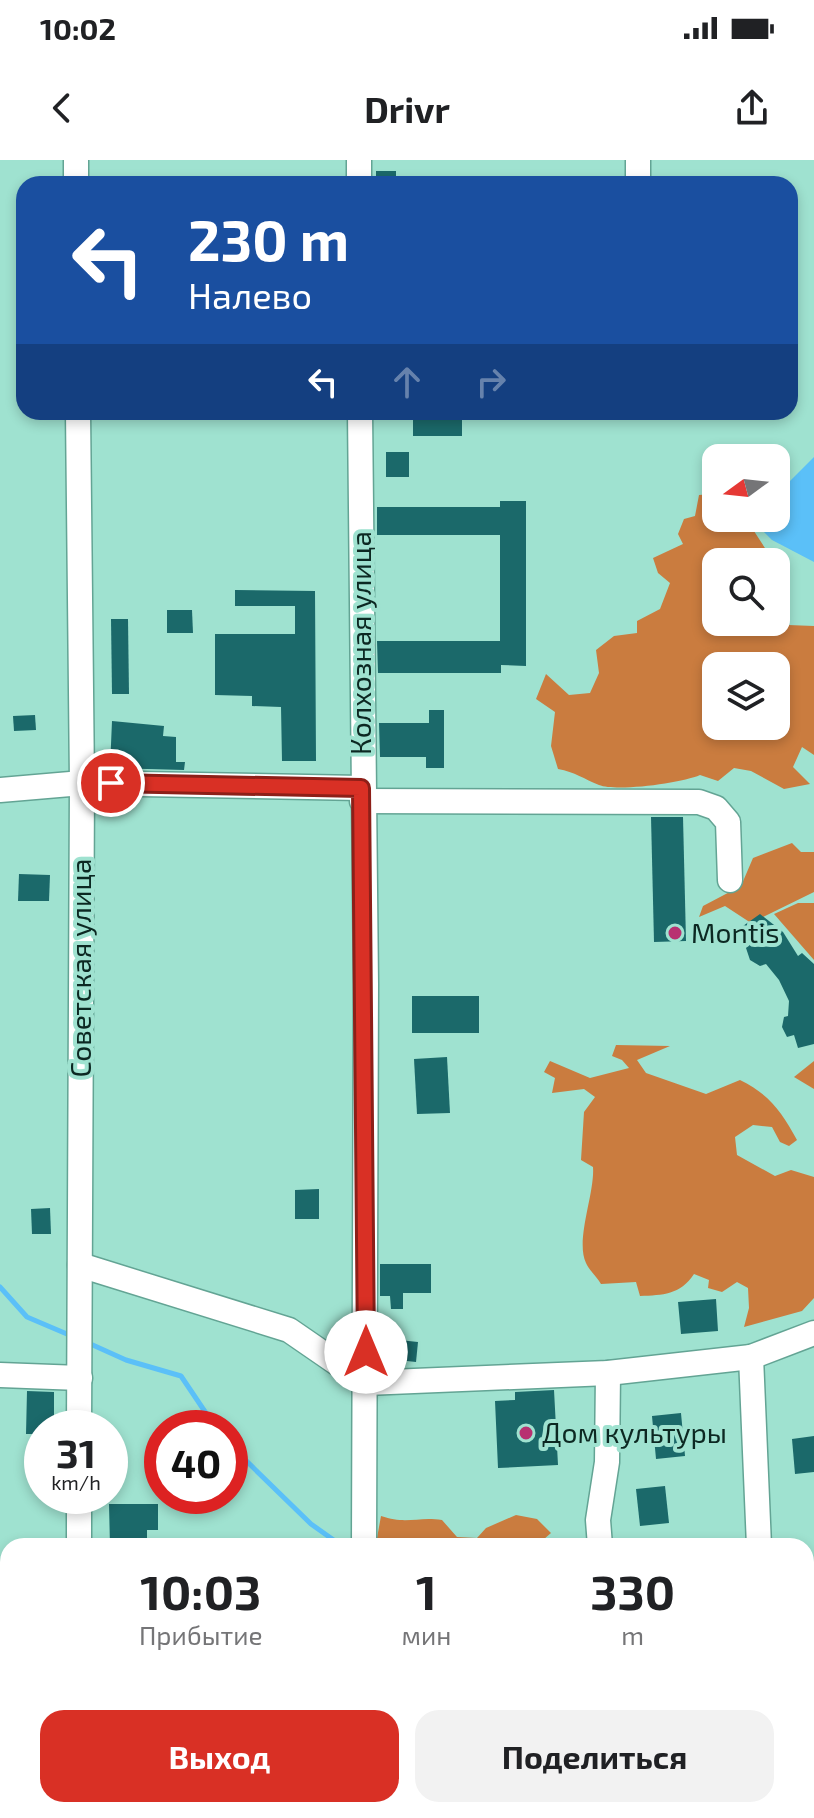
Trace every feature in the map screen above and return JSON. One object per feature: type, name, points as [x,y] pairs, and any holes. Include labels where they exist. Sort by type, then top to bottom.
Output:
[{"type":"street","name":"Советская улица","points":[[78,420],[82,783],[79,1410]]},
{"type":"street","name":"Колхозная улица","points":[[346,420],[357,792]]},
{"type":"street","name":"Колхозная улица","points":[[360,420],[357,792],[364,1538]]},
{"type":"street","points":[[0,790],[82,783],[699,802],[716,808],[728,822],[730,880]]},
{"type":"street","points":[[80,1265],[289,1330],[362,1379],[608,1373],[751,1357],[814,1333]]},
{"type":"street","points":[[751,1357],[759,1538]]},
{"type":"street","points":[[0,1375],[80,1366]]},
{"type":"street","points":[[599,1538],[598,1520],[607,1462],[608,1373]]},
{"type":"street","points":[[79,1514],[79,1538]]},
{"type":"shaded area","points":[[699,495],[702,495],[702,532],[755,532],[765,548],[702,548],[702,636],[790,636],[790,625],[814,626],[814,755],[802,747],[793,767],[810,784],[784,789],[751,771],[734,768],[718,781],[700,775],[650,786],[620,788],[599,785],[558,769],[551,746],[555,712],[536,699],[546,674],[569,695],[590,693],[599,673],[596,650],[614,636],[637,633],[637,621],[660,609],[670,583],[658,573],[653,558],[683,544],[678,534],[684,519],[695,516]]},
{"type":"shaded area","points":[[792,843],[801,852],[814,852],[814,892],[751,923],[725,906],[699,917],[703,906],[741,886],[753,858]]},
{"type":"shaded area","points":[[798,903],[814,903],[814,960],[774,914]]},
{"type":"shaded area","points":[[616,1045],[670,1046],[637,1060],[646,1073],[706,1094],[740,1080],[759,1091],[780,1112],[797,1140],[789,1146],[780,1142],[772,1127],[753,1125],[735,1137],[737,1155],[775,1176],[791,1170],[814,1177],[814,1298],[802,1311],[744,1327],[749,1308],[748,1288],[737,1282],[722,1292],[708,1288],[709,1280],[694,1274],[677,1290],[640,1296],[636,1282],[601,1284],[589,1268],[583,1253],[583,1242],[593,1167],[581,1160],[584,1112],[595,1097],[584,1089],[552,1093],[555,1078],[544,1072],[550,1061],[590,1078],[629,1068],[622,1060],[612,1056]]},
{"type":"shaded area","points":[[814,1061],[814,1089],[794,1077]]},
{"type":"shaded area","points":[[516,1515],[537,1519],[551,1533],[545,1538],[477,1538],[486,1528]]},
{"type":"shaded area","points":[[381,1516],[398,1520],[442,1520],[457,1537],[477,1538],[377,1538]]},
{"type":"water","points":[[814,457],[814,562],[772,540],[764,532],[790,532],[790,481]]},
{"type":"building","points":[[376,171],[396,171],[396,176],[376,176]]},
{"type":"building","points":[[413,420],[462,420],[462,436],[413,436]]},
{"type":"building","points":[[386,452],[409,452],[409,477],[386,477]]},
{"type":"building","points":[[500,501],[526,501],[526,666],[501,665],[501,673],[378,673],[377,641],[500,641],[500,535],[377,535],[377,507],[500,507]]},
{"type":"building","points":[[235,590],[315,591],[316,761],[282,761],[281,707],[252,706],[252,696],[215,695],[215,634],[295,634],[295,606],[235,606]]},
{"type":"building","points":[[167,610],[192,610],[193,633],[167,633]]},
{"type":"building","points":[[111,619],[128,619],[129,694],[112,694]]},
{"type":"building","points":[[429,710],[444,710],[444,768],[426,768],[426,757],[380,757],[379,723],[429,723]]},
{"type":"building","points":[[35,715],[36,730],[14,731],[13,716]]},
{"type":"building","points":[[112,721],[164,726],[163,736],[176,737],[176,762],[185,762],[184,770],[110,768]]},
{"type":"building","points":[[651,817],[683,817],[686,941],[654,942]]},
{"type":"building","points":[[19,874],[50,875],[49,901],[18,901]]},
{"type":"building","points":[[760,914],[783,932],[798,956],[802,953],[814,964],[814,1044],[798,1048],[794,1035],[787,1037],[782,1027],[784,1017],[788,1016],[789,1001],[779,980],[766,964],[760,966],[750,960],[746,948],[752,942],[743,926]]},
{"type":"building","points":[[412,996],[479,996],[479,1033],[412,1033]]},
{"type":"building","points":[[447,1057],[450,1113],[417,1114],[414,1059]]},
{"type":"building","points":[[319,1189],[319,1219],[295,1219],[295,1190]]},
{"type":"building","points":[[50,1208],[51,1234],[32,1234],[31,1209]]},
{"type":"building","points":[[380,1264],[431,1264],[431,1293],[403,1293],[403,1309],[391,1309],[390,1296],[380,1296]]},
{"type":"building","points":[[716,1299],[718,1331],[681,1334],[678,1302]]},
{"type":"building","points":[[380,1338],[418,1342],[416,1362],[380,1358]]},
{"type":"building","name":"Дом культуры","points":[[554,1390],[558,1465],[498,1468],[495,1401],[515,1400],[515,1392]]},
{"type":"building","points":[[27,1391],[54,1392],[54,1410],[27,1410]]},
{"type":"building","points":[[681,1413],[685,1456],[656,1459],[652,1416]]},
{"type":"building","points":[[814,1436],[814,1472],[795,1474],[792,1439]]},
{"type":"building","points":[[665,1486],[669,1523],[640,1526],[636,1489]]},
{"type":"building","points":[[128,1504],[144,1504],[144,1514],[158,1514],[158,1530],[147,1530],[147,1538],[110,1538],[109,1514],[128,1514]]},
{"type":"waterway","points":[[0,1287],[27,1317],[74,1337]]},
{"type":"waterway","points":[[86,1342],[126,1360],[181,1376],[204,1410]]},
{"type":"waterway","points":[[248,1463],[311,1524],[331,1538]]},
{"type":"place","name":"Montis","points":[[675,933]]},
{"type":"place","name":"Дом культуры","points":[[526,1433]]},
{"type":"route","points":[[111,783],[361,788],[366,984],[366,1352]]}]
